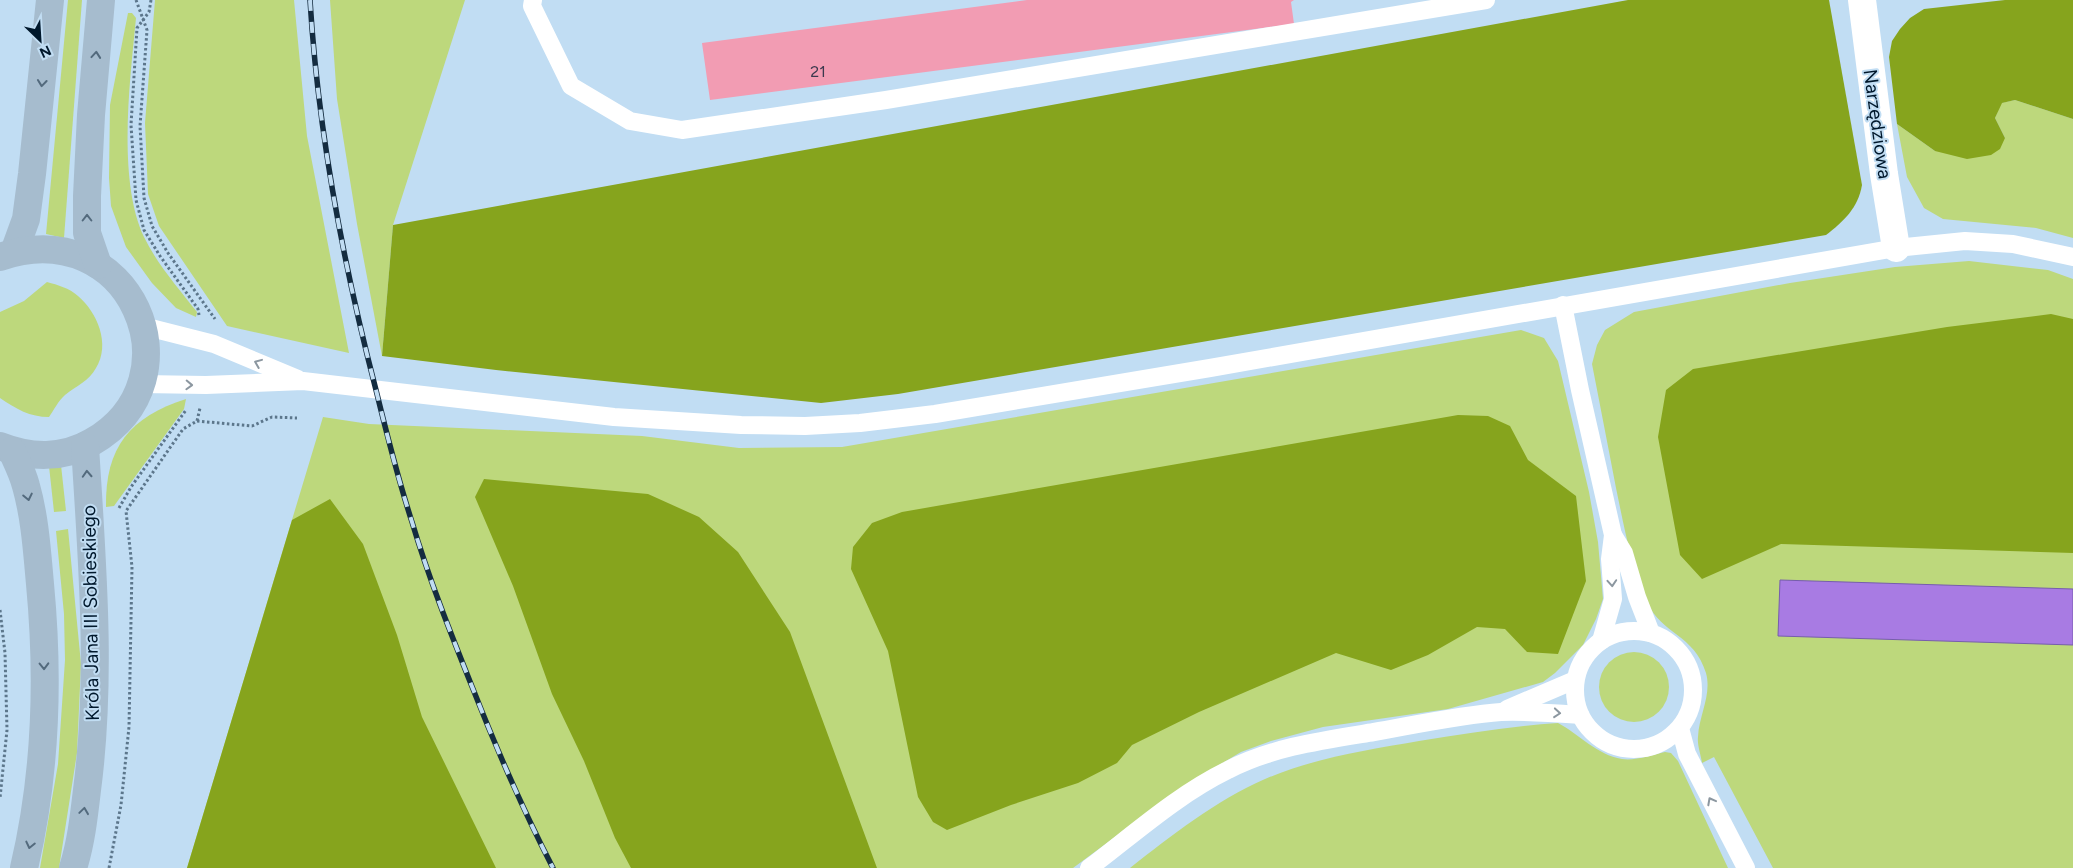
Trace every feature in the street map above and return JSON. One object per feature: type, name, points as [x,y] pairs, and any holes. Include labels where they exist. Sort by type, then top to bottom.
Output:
[{"type":"main road","points":[[7,254],[26,219],[50,0]]},
{"type":"main road","points":[[98,264],[87,233],[87,196],[100,0]]},
{"type":"main road","points":[[6,449],[36,455],[49,455],[85,446],[106,433],[123,416],[141,384],[146,349],[142,326],[129,296],[115,278],[98,264],[64,250],[39,248],[7,254]]},
{"type":"main road","name":"Króla Jana III Sobieskiego","points":[[74,868],[84,819],[90,766],[96,676],[94,593],[85,446]]},
{"type":"main road","points":[[6,449],[26,484],[34,521],[43,617],[45,691],[42,764],[32,835],[24,868]]},
{"type":"street","name":"Narzędziowa","points":[[1862,0],[1884,174],[1896,248]]},
{"type":"lane","points":[[534,0],[532,6],[571,86],[630,121],[682,130],[886,100],[1486,0]]},
{"type":"lane","points":[[141,384],[303,381],[614,417],[741,425],[805,426],[860,423],[955,410],[1210,368],[1896,248],[1965,241],[2013,244],[2073,257]]},
{"type":"lane","points":[[1563,305],[1613,535],[1610,559],[1613,599],[1601,640]]},
{"type":"lane","points":[[142,326],[214,344],[303,381]]},
{"type":"lane","points":[[1613,535],[1624,552],[1637,597],[1651,633]]},
{"type":"lane","points":[[1634,630],[1651,633],[1668,642],[1682,655],[1691,673],[1694,692],[1690,711],[1680,728],[1665,741],[1646,748],[1626,749],[1607,743],[1591,732],[1580,715],[1575,698],[1575,680],[1585,658],[1601,640],[1617,633],[1634,630]]},
{"type":"lane","points":[[1500,712],[1575,680]]},
{"type":"lane","points":[[1089,868],[1183,797],[1222,773],[1250,760],[1347,736],[1500,712],[1543,712],[1580,715]]},
{"type":"lane","points":[[1680,728],[1687,754],[1746,868]]},
{"type":"path","points":[[136,0],[147,30],[140,126],[144,198],[152,226]]},
{"type":"path","points":[[151,0],[150,12],[137,28],[131,125],[136,200],[144,230],[198,309],[200,318],[196,339]]},
{"type":"path","points":[[131,487],[187,409],[190,384]]},
{"type":"path","points":[[197,421],[252,426],[272,416],[297,418]]},
{"type":"path","points":[[109,868],[121,805],[129,727],[132,566],[126,511]]},
{"type":"path","points":[[0,610],[5,653],[7,730],[0,798]]},
{"type":"green space","points":[[68,0],[82,0],[64,238],[46,234]]},
{"type":"green space","points":[[155,0],[294,0],[307,136],[349,353],[227,326],[159,226],[148,194],[145,123]]},
{"type":"green space","points":[[330,0],[465,0],[393,225],[382,356],[357,224],[337,99]]},
{"type":"green space","points":[[1628,0],[1829,0],[1862,185],[1854,207],[1839,225],[1826,235],[898,394],[821,403],[496,370],[382,356],[393,225]]},
{"type":"green space","points":[[2005,0],[2073,0],[2073,119],[2015,100],[2002,103],[1995,118],[2005,138],[2000,149],[1991,155],[1967,159],[1935,151],[1897,124],[1889,57],[1892,41],[1910,18],[1924,9]]},
{"type":"green space","points":[[128,13],[132,13],[136,18],[129,100],[128,159],[136,214],[149,247],[197,312],[196,317],[176,308],[152,283],[126,247],[111,206],[109,178],[110,105]]},
{"type":"green space","points":[[2015,100],[2073,119],[2073,238],[2036,228],[1943,219],[1924,208],[1907,177],[1897,124],[1935,151],[2005,138],[1995,118],[2001,103]]},
{"type":"green space","points":[[1969,261],[2048,270],[2073,279],[2073,868],[1773,868],[1714,757],[1702,763],[1698,737],[1706,697],[1707,681],[1701,660],[1686,642],[1653,613],[1641,588],[1628,546],[1592,364],[1597,345],[1605,330],[1634,312],[1790,283],[1895,267]]},
{"type":"green space","points":[[47,282],[71,291],[85,303],[96,319],[102,339],[100,359],[93,373],[63,397],[49,417],[23,412],[0,398],[0,312],[24,301]]},
{"type":"green space","points":[[2051,314],[2073,319],[2073,553],[1781,544],[1702,579],[1680,555],[1658,437],[1666,390],[1693,369],[1947,327]]},
{"type":"green space","points":[[1521,330],[1544,338],[1558,361],[1589,492],[1598,542],[1603,599],[1596,619],[1583,645],[1555,673],[1543,682],[1448,709],[1323,727],[1271,741],[1241,752],[1184,786],[1073,868],[187,868],[323,417],[369,424],[642,436],[739,448],[842,447]]},
{"type":"green space","points":[[186,399],[184,409],[114,506],[106,507],[110,467],[116,451],[125,437],[136,425],[150,415],[166,406]]},
{"type":"green space","points":[[1458,415],[1488,416],[1510,426],[1528,460],[1576,496],[1586,581],[1558,654],[1527,652],[1505,629],[1477,627],[1428,655],[1391,670],[1336,653],[1199,712],[1132,745],[1117,763],[1078,783],[1011,805],[947,830],[933,822],[918,797],[888,651],[851,569],[853,547],[872,523],[902,512]]},
{"type":"green space","points":[[61,465],[66,511],[54,512],[49,466]]},
{"type":"green space","points":[[484,479],[648,494],[699,517],[738,552],[790,632],[877,868],[631,868],[615,838],[584,761],[552,694],[513,586],[475,497]]},
{"type":"green space","points":[[330,499],[363,544],[397,635],[422,717],[496,868],[187,868],[292,520]]},
{"type":"green space","points":[[68,529],[81,664],[77,753],[59,868],[40,868],[58,764],[65,660],[64,614],[56,531]]},
{"type":"green space","points":[[1641,652],[1654,658],[1663,667],[1667,673],[1669,687],[1667,701],[1659,712],[1648,720],[1627,722],[1620,720],[1609,712],[1601,701],[1599,680],[1601,673],[1609,662],[1620,654]]},
{"type":"green space","points":[[1558,723],[1596,749],[1613,757],[1632,759],[1665,752],[1671,753],[1678,761],[1728,868],[1130,868],[1211,808],[1265,779],[1302,765],[1419,741],[1488,730]]},
{"type":"shaded area","points":[[1780,580],[2073,589],[2073,645],[1778,636]]},
{"type":"building","points":[[1027,0],[1294,0],[1291,2],[1294,24],[710,100],[702,43]]},
{"type":"railway","points":[[310,0],[319,99],[343,246],[364,342],[397,473],[441,606],[491,735],[553,868]]}]
